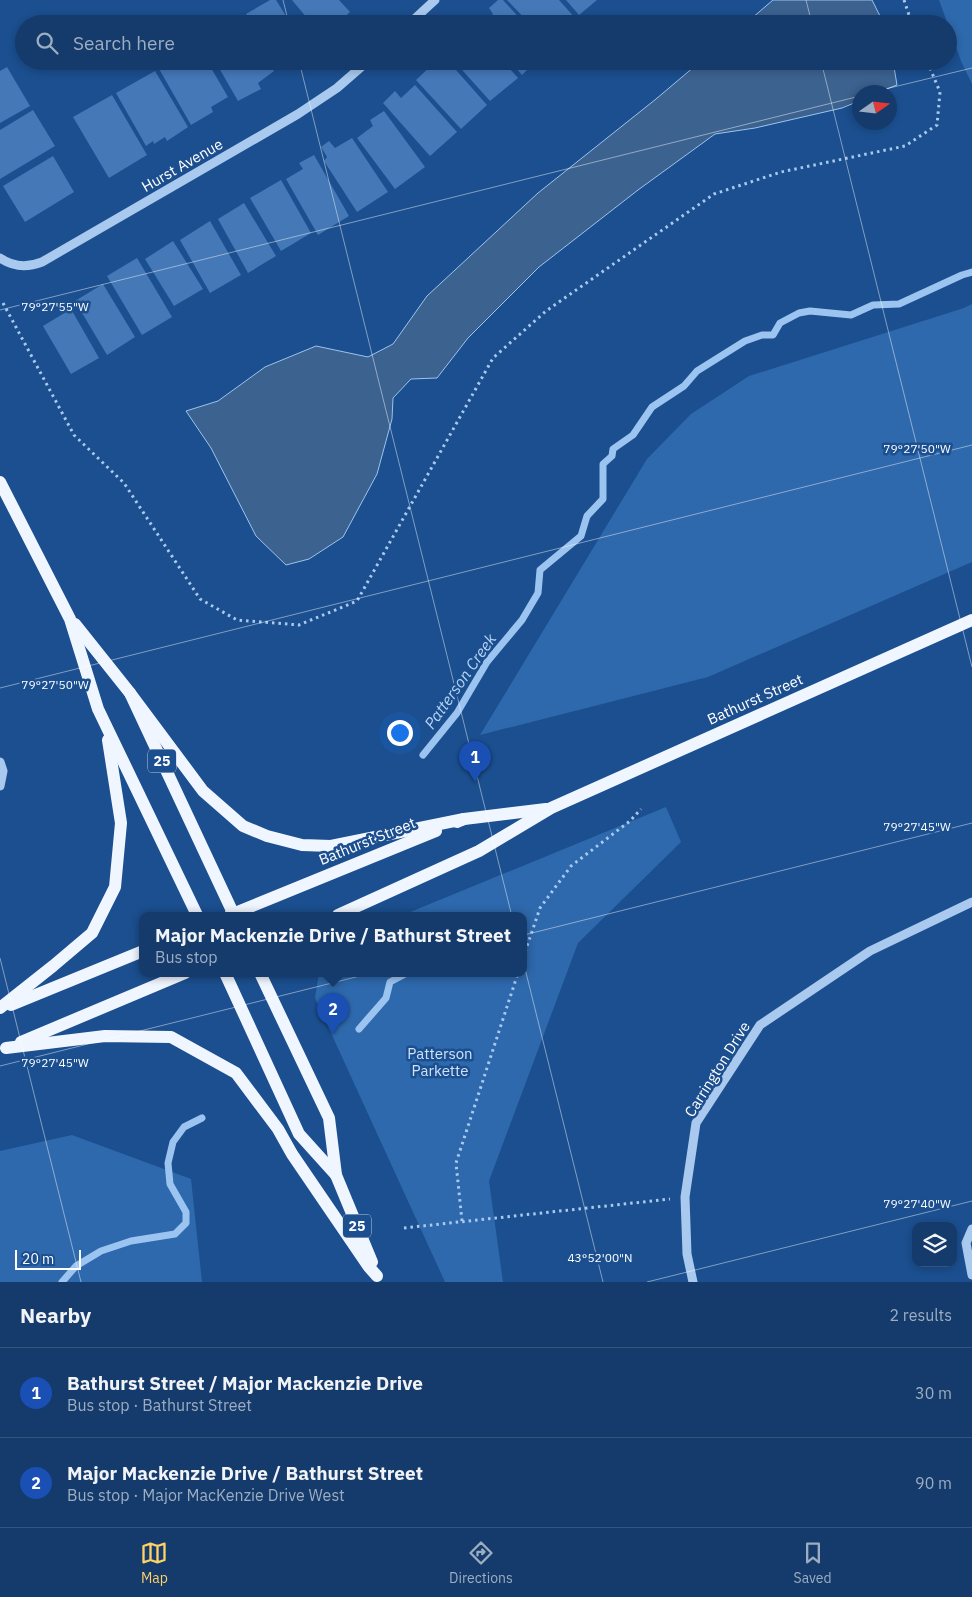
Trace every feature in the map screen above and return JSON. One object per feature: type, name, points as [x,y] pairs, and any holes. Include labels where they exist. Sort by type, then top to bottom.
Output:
[{"type":"main road","name":"25","points":[[0,482],[70,618],[98,709],[196,912]]},
{"type":"main road","name":"25","points":[[70,618],[130,693],[232,912]]},
{"type":"main road","name":"Bathurst Street","points":[[345,912],[479,851],[551,808],[972,620]]},
{"type":"main road","points":[[130,693],[203,791],[243,826],[267,836],[302,845],[330,846],[464,819]]},
{"type":"main road","points":[[0,1009],[92,933],[114,888],[121,823],[106,725]]},
{"type":"main road","name":"Bathurst Street","points":[[240,912],[464,819],[551,808]]},
{"type":"main road","points":[[0,1009],[139,953]]},
{"type":"main road","points":[[3,1049],[175,977]]},
{"type":"main road","name":"25","points":[[227,977],[299,1134],[336,1175]]},
{"type":"main road","name":"25","points":[[262,977],[329,1118],[336,1175],[378,1279]]},
{"type":"main road","points":[[3,1049],[105,1036],[171,1037],[236,1074],[278,1129],[292,1154],[378,1279]]},
{"type":"street","points":[[419,15],[435,0]]},
{"type":"street","name":"Hurst Avenue","points":[[0,258],[18,266],[29,266],[42,262],[298,114],[337,88],[358,70]]},
{"type":"street","points":[[0,762],[3,771],[0,786]]},
{"type":"street","name":"Carrington Drive","points":[[692,1282],[687,1254],[685,1197],[696,1123],[760,1025],[870,951],[972,902]]},
{"type":"street","points":[[972,1229],[966,1243],[972,1276]]},
{"type":"path","points":[[904,0],[909,15]]},
{"type":"path","points":[[3,303],[74,435],[124,483],[200,599],[237,620],[299,625],[357,601],[493,358],[546,311],[714,194],[781,172],[905,146],[937,126],[940,92],[931,70]]},
{"type":"path","points":[[527,946],[540,908],[571,866],[630,821],[641,809]]},
{"type":"path","points":[[462,1221],[456,1163],[517,977]]},
{"type":"path","points":[[404,1228],[685,1197]]},
{"type":"green space","points":[[939,0],[972,0],[972,84],[957,50],[957,15],[944,15]]},
{"type":"green space","points":[[972,304],[972,562],[708,677],[480,735],[647,459],[691,414],[749,376]]},
{"type":"green space","name":"Patterson Parkette","points":[[666,807],[681,842],[578,943],[489,1181],[503,1282],[445,1282],[315,998],[318,977],[527,977],[527,912],[410,912]]},
{"type":"green space","points":[[72,1135],[191,1179],[202,1282],[0,1282],[0,1151]]},
{"type":"shaded area","points":[[773,0],[872,0],[880,15],[756,15]]},
{"type":"shaded area","points":[[690,70],[894,70],[897,85],[852,85],[852,104],[842,108],[755,128],[715,134],[638,190],[539,267],[468,338],[437,378],[411,379],[393,398],[392,419],[377,474],[343,537],[309,559],[286,565],[256,536],[211,448],[186,411],[218,401],[265,367],[316,346],[368,357],[393,344],[427,296],[538,193]]},
{"type":"building","points":[[270,0],[276,0],[285,15],[247,15]]},
{"type":"building","points":[[292,0],[339,0],[350,12],[347,15],[304,15]]},
{"type":"building","points":[[498,0],[503,0],[517,15],[492,15],[489,8]]},
{"type":"building","points":[[507,0],[559,0],[572,15],[521,15]]},
{"type":"building","points":[[566,0],[597,0],[579,15]]},
{"type":"building","points":[[7,67],[30,106],[0,123],[0,71]]},
{"type":"building","points":[[160,70],[212,70],[228,97],[211,107],[213,112],[191,125]]},
{"type":"building","points":[[220,70],[273,70],[258,83],[261,89],[238,101]]},
{"type":"building","points":[[427,70],[456,70],[487,105],[461,129],[416,80]]},
{"type":"building","points":[[462,70],[511,70],[518,78],[490,101]]},
{"type":"building","points":[[518,70],[527,70],[522,75]]},
{"type":"building","points":[[155,71],[188,127],[167,141],[165,137],[154,144],[153,141],[146,146],[116,93]]},
{"type":"building","points":[[415,85],[457,132],[430,156],[383,103],[395,91],[401,98]]},
{"type":"building","points":[[112,95],[147,155],[109,178],[73,117]]},
{"type":"building","points":[[33,110],[55,146],[0,179],[0,130]]},
{"type":"building","points":[[384,111],[425,167],[395,189],[357,138],[373,126],[370,120]]},
{"type":"building","points":[[352,138],[388,192],[357,212],[324,161],[327,157],[321,147],[329,141],[335,148]]},
{"type":"building","points":[[314,155],[349,216],[318,235],[286,179],[303,169],[299,163]]},
{"type":"building","points":[[53,156],[74,192],[25,222],[3,186]]},
{"type":"building","points":[[281,180],[311,233],[281,251],[250,198]]},
{"type":"building","points":[[244,203],[276,256],[248,273],[218,219]]},
{"type":"building","points":[[210,221],[241,275],[210,293],[180,240]]},
{"type":"building","points":[[173,241],[203,289],[174,306],[145,259]]},
{"type":"building","points":[[137,258],[172,317],[142,335],[107,276]]},
{"type":"building","points":[[103,284],[135,337],[107,355],[75,301]]},
{"type":"building","points":[[71,309],[99,358],[71,374],[43,326]]},
{"type":"waterway","name":"Patterson Creek","points":[[423,755],[457,713],[487,662],[522,620],[538,593],[540,570],[581,536],[587,516],[603,499],[603,464],[612,456],[613,449],[633,435],[652,407],[684,386],[697,371],[745,341],[762,335],[773,335],[780,323],[799,313],[810,311],[851,315],[873,305],[899,304],[972,272]]},
{"type":"waterway","name":"Patterson Creek","points":[[359,1029],[386,998],[390,982],[399,977]]},
{"type":"waterway","name":"Patterson Creek","points":[[62,1282],[76,1266],[101,1251],[131,1241],[175,1234],[186,1223],[186,1212],[170,1184],[168,1163],[173,1142],[184,1127],[202,1118]]},
{"type":"place","name":"Bathurst Street / Major Mackenzie Drive","points":[[475,782]]},
{"type":"place","name":"Major Mackenzie Drive / Bathurst Street","points":[[333,1034]]}]
